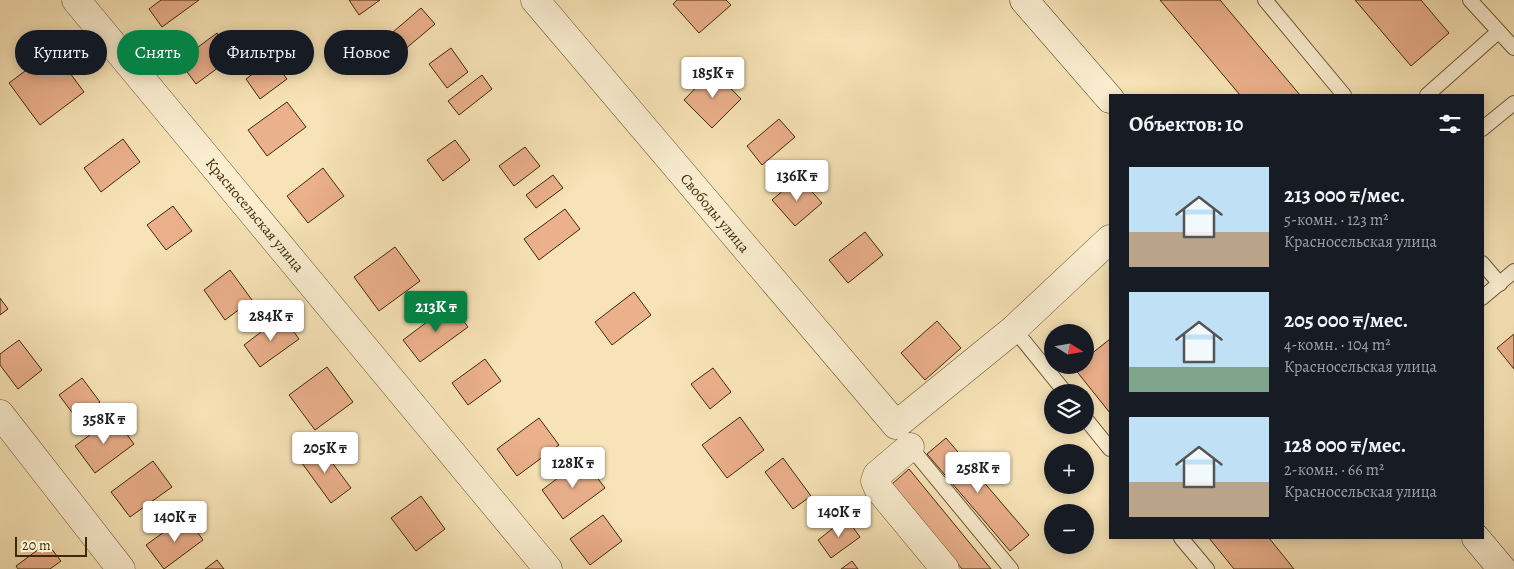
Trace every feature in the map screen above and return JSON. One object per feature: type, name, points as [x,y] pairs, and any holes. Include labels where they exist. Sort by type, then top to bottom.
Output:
[{"type":"street","name":"Красносельская улица","points":[[76,0],[548,569]]},
{"type":"street","name":"Свободы улица","points":[[535,0],[903,436]]},
{"type":"street","points":[[1025,0],[1109,98]]},
{"type":"street","points":[[945,569],[878,488],[875,481],[876,475],[903,436],[1109,240]]},
{"type":"street","points":[[0,414],[121,569]]},
{"type":"street","points":[[1477,539],[1502,569]]},
{"type":"lane","points":[[1265,0],[1343,94]]},
{"type":"lane","points":[[1470,0],[1514,48]]},
{"type":"lane","points":[[1428,94],[1498,32]]},
{"type":"lane","points":[[1484,127],[1514,103]]},
{"type":"lane","points":[[1484,265],[1500,284]]},
{"type":"lane","points":[[1484,296],[1514,271]]},
{"type":"lane","points":[[1014,329],[1059,384]]},
{"type":"lane","points":[[1094,429],[1109,448]]},
{"type":"lane","points":[[903,436],[1011,569]]},
{"type":"lane","points":[[1182,539],[1207,569]]},
{"type":"building","points":[[161,0],[199,0],[162,27],[149,9]]},
{"type":"building","points":[[349,0],[380,0],[359,15]]},
{"type":"building","points":[[677,0],[726,0],[731,5],[699,33],[673,4]]},
{"type":"building","points":[[1160,0],[1220,0],[1299,94],[1239,94]]},
{"type":"building","points":[[1355,0],[1421,0],[1449,33],[1411,66]]},
{"type":"building","points":[[421,8],[435,24],[408,47],[408,30],[395,30]]},
{"type":"building","points":[[209,39],[209,74],[196,84],[189,75],[199,75],[199,46]]},
{"type":"building","points":[[451,48],[468,72],[447,88],[429,64]]},
{"type":"building","points":[[713,70],[741,99],[712,128],[684,100]]},
{"type":"building","points":[[20,75],[71,75],[84,92],[40,125],[9,83]]},
{"type":"building","points":[[251,75],[284,75],[287,79],[260,99],[246,79]]},
{"type":"building","points":[[482,75],[492,89],[459,115],[448,101]]},
{"type":"building","points":[[287,102],[306,127],[267,156],[248,130]]},
{"type":"building","points":[[779,119],[795,137],[762,165],[747,146]]},
{"type":"building","points":[[123,139],[140,162],[101,192],[84,168]]},
{"type":"building","points":[[455,140],[470,160],[443,181],[427,160]]},
{"type":"building","points":[[525,147],[540,166],[514,186],[499,166]]},
{"type":"building","points":[[323,168],[344,196],[308,223],[287,196]]},
{"type":"building","points":[[553,175],[563,188],[536,208],[526,195]]},
{"type":"building","points":[[799,177],[822,203],[795,226],[772,200]]},
{"type":"building","points":[[173,206],[192,231],[166,250],[147,225]]},
{"type":"building","points":[[565,209],[580,229],[539,260],[524,239]]},
{"type":"building","points":[[865,232],[883,255],[848,283],[829,260]]},
{"type":"building","points":[[395,247],[420,281],[379,311],[354,277]]},
{"type":"building","points":[[230,270],[252,300],[225,320],[204,290]]},
{"type":"building","points":[[634,292],[651,315],[612,345],[595,322]]},
{"type":"building","points":[[0,298],[8,309],[0,315]]},
{"type":"building","points":[[451,304],[468,327],[420,362],[403,340]]},
{"type":"building","points":[[282,316],[299,339],[260,367],[244,345]]},
{"type":"building","points":[[937,321],[961,348],[925,380],[901,353]]},
{"type":"building","points":[[1514,334],[1514,369],[1497,348]]},
{"type":"building","points":[[19,340],[42,370],[18,389],[0,365],[0,354]]},
{"type":"building","points":[[1109,340],[1109,412],[1094,393],[1094,384],[1087,384],[1079,374],[1094,374],[1094,352]]},
{"type":"building","points":[[485,359],[501,381],[468,405],[452,383]]},
{"type":"building","points":[[327,367],[353,402],[315,430],[289,395]]},
{"type":"building","points":[[713,368],[731,392],[710,409],[691,384]]},
{"type":"building","points":[[82,378],[100,402],[77,419],[59,395]]},
{"type":"building","points":[[114,417],[134,444],[95,473],[75,446]]},
{"type":"building","points":[[740,417],[764,450],[727,478],[702,445]]},
{"type":"building","points":[[539,418],[559,445],[517,476],[497,449]]},
{"type":"building","points":[[946,438],[1029,535],[1010,551],[927,454]]},
{"type":"building","points":[[319,445],[351,488],[331,503],[299,459]]},
{"type":"building","points":[[783,458],[811,496],[793,509],[765,472]]},
{"type":"building","points":[[583,459],[605,488],[563,519],[542,490]]},
{"type":"building","points":[[153,461],[172,487],[130,517],[111,492]]},
{"type":"building","points":[[909,469],[991,569],[962,569],[892,484]]},
{"type":"building","points":[[421,496],[445,529],[416,551],[391,518]]},
{"type":"building","points":[[603,515],[622,541],[590,565],[570,539]]},
{"type":"building","points":[[186,516],[203,540],[164,569],[146,545]]},
{"type":"building","points":[[846,518],[860,537],[831,558],[818,540]]},
{"type":"building","points":[[1210,539],[1270,539],[1294,569],[1234,569]]},
{"type":"building","points":[[47,543],[61,561],[50,569],[18,569],[16,566]]},
{"type":"building","points":[[217,560],[224,569],[205,569]]},
{"type":"building","points":[[852,561],[858,569],[841,569]]}]
